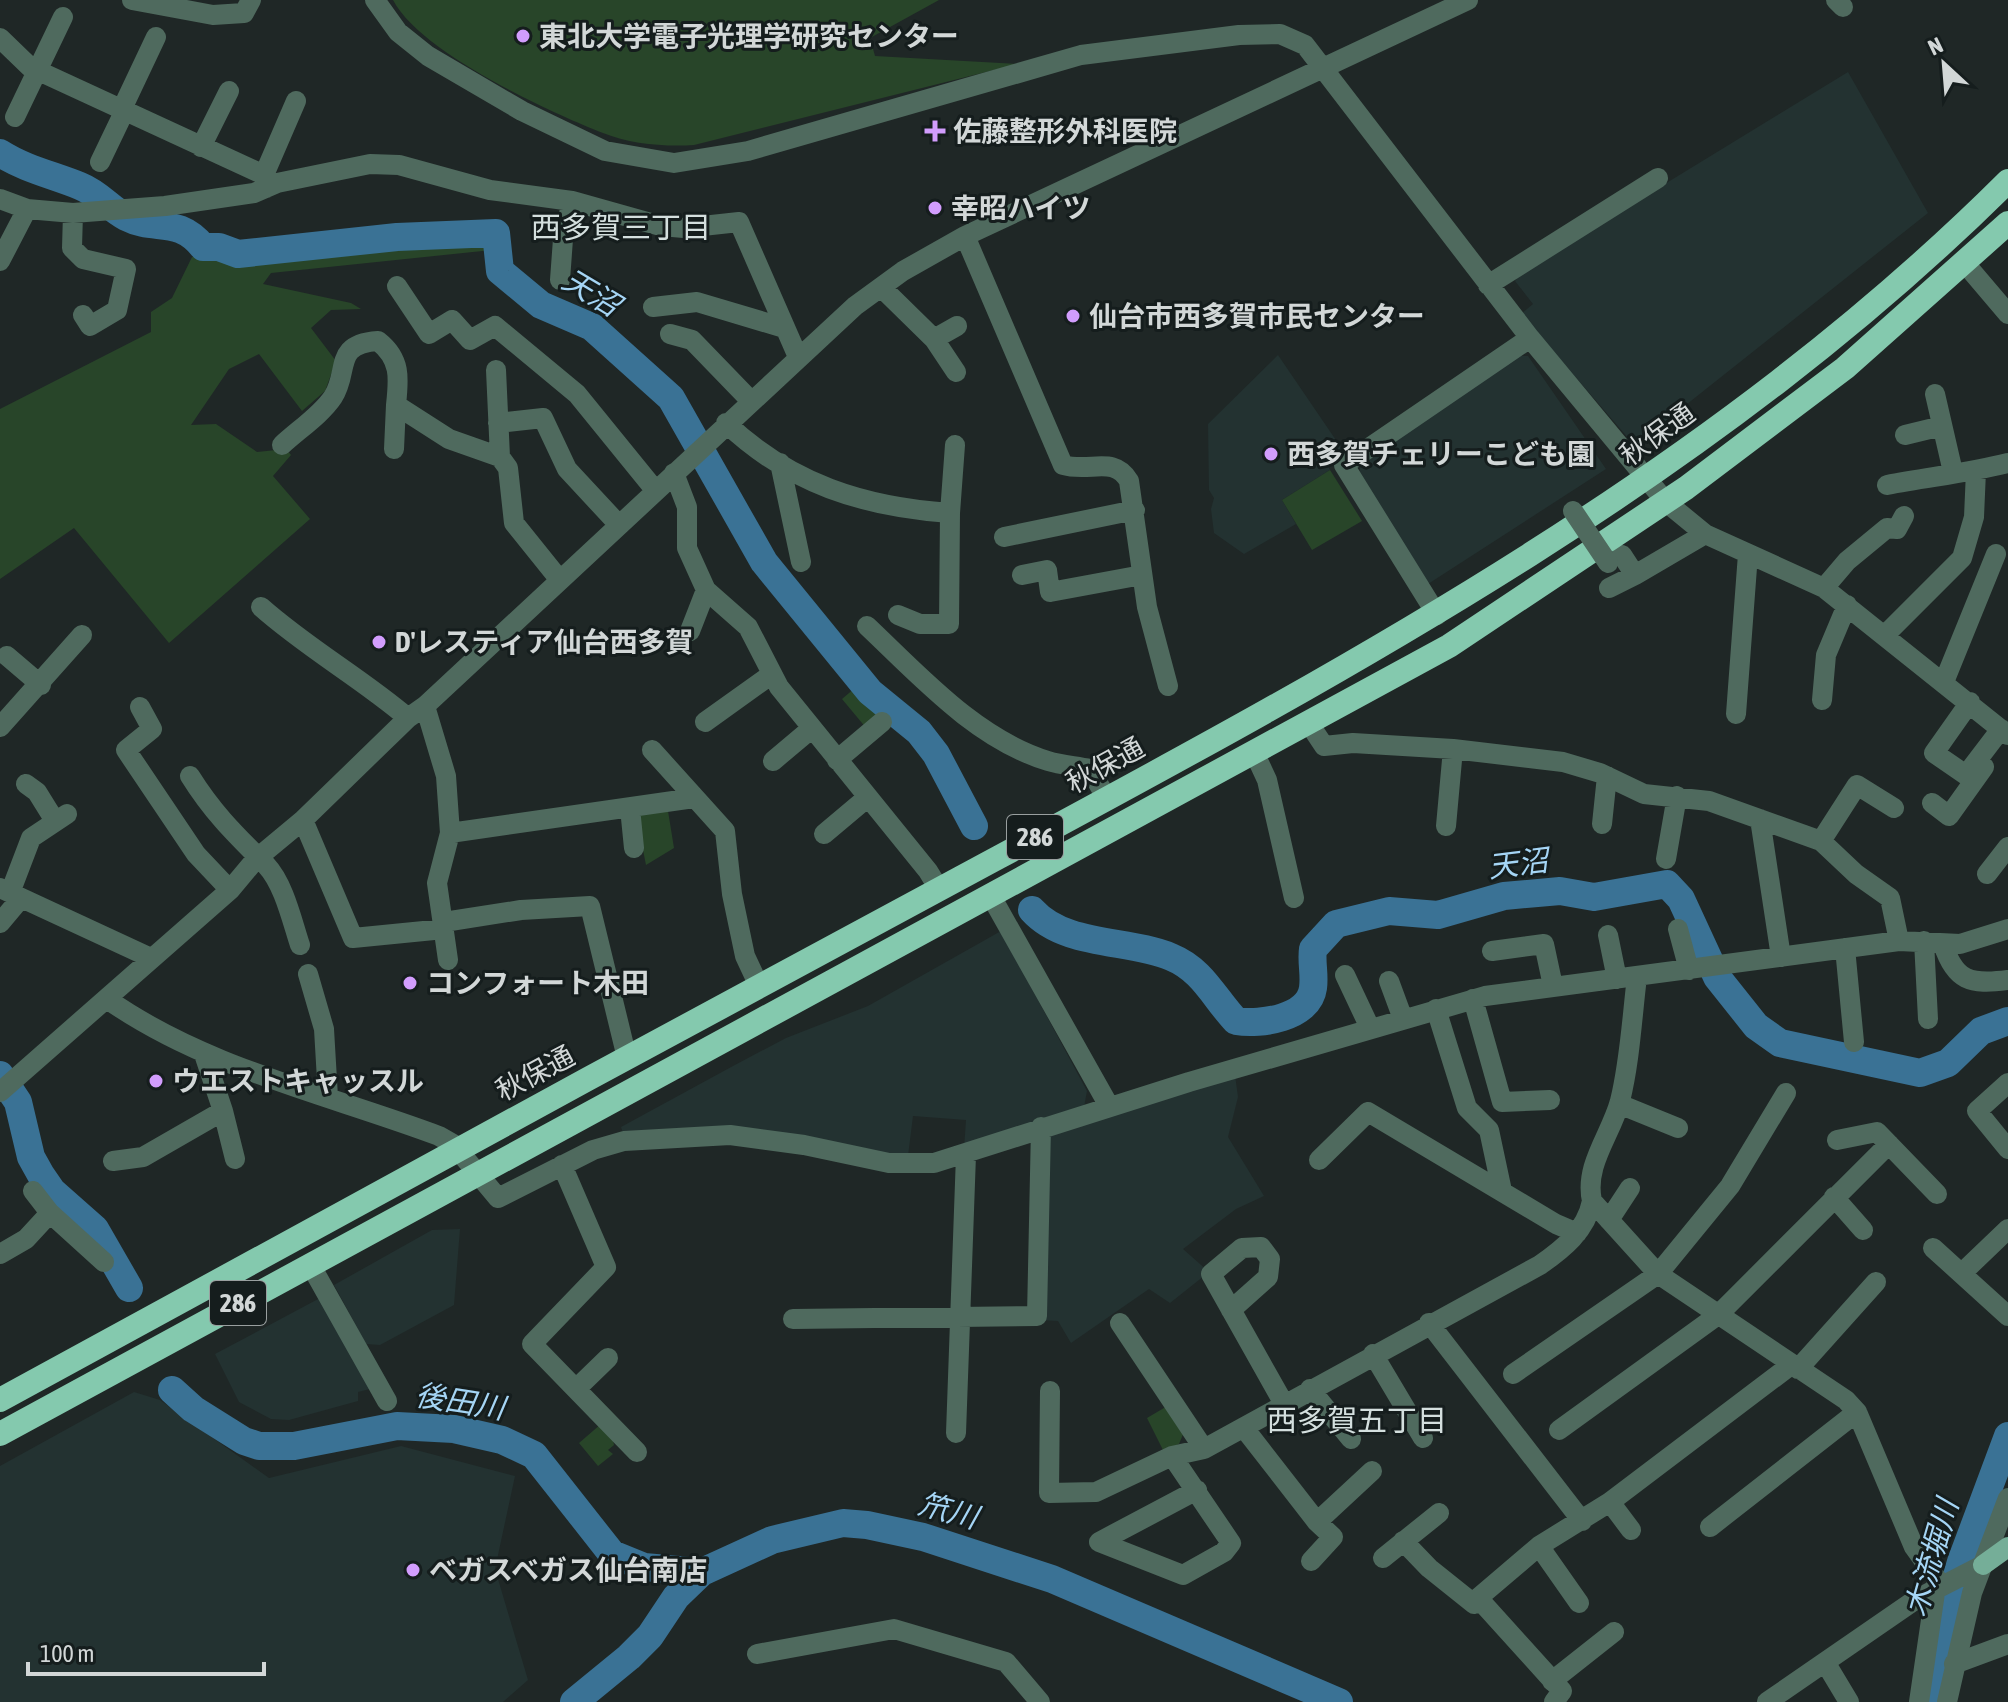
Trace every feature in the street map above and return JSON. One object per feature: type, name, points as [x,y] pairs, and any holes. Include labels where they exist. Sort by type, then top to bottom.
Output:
[{"type":"highway","name":"秋保通","points":[[0,1400],[1107,799],[1437,615],[1647,479],[1825,345],[2008,181]]},
{"type":"highway","name":"286","points":[[0,1434],[991,896],[1616,552],[1666,502],[1845,368],[2008,223]]},
{"type":"main road","points":[[1977,1568],[2008,1547]]},
{"type":"main road","points":[[1977,1568],[2008,1560]]},
{"type":"street","points":[[132,0],[213,15],[244,13],[251,0]]},
{"type":"street","points":[[360,0],[374,14],[378,6],[398,32],[428,56],[522,111],[605,151],[674,163],[748,151],[1096,53],[1200,39],[1280,34],[1305,45],[1488,285],[1666,502],[1705,534],[1824,588],[2006,733]]},
{"type":"street","points":[[0,1092],[230,890],[256,859],[303,820],[408,718],[425,706],[726,423],[881,287],[965,236],[1468,0]]},
{"type":"street","points":[[15,117],[63,17]]},
{"type":"street","points":[[100,162],[156,37]]},
{"type":"street","points":[[0,38],[37,70],[201,147],[265,182]]},
{"type":"street","points":[[201,147],[229,91]]},
{"type":"street","points":[[265,182],[296,101]]},
{"type":"street","points":[[0,199],[27,209],[73,213],[135,208],[370,164],[399,165],[490,190],[572,201],[661,226],[684,228],[739,222],[798,357]]},
{"type":"street","points":[[1488,285],[1658,178]]},
{"type":"street","points":[[560,280],[563,239],[572,201]]},
{"type":"street","points":[[0,261],[27,209]]},
{"type":"street","points":[[73,213],[72,248],[83,259],[126,269],[117,310],[90,326],[83,315]]},
{"type":"street","points":[[965,236],[1063,465],[1080,470],[1113,465],[1122,469],[1129,481],[1142,575],[1168,686]]},
{"type":"street","points":[[1963,261],[2008,314]]},
{"type":"street","points":[[397,286],[429,334],[452,320],[470,340],[495,326],[577,394],[655,490]]},
{"type":"street","points":[[881,287],[934,339],[956,372]]},
{"type":"street","points":[[653,307],[697,302],[784,328]]},
{"type":"street","points":[[934,339],[957,326]]},
{"type":"street","points":[[670,334],[692,340],[751,401]]},
{"type":"street","points":[[1437,615],[1344,465],[1530,338]]},
{"type":"street","points":[[282,445],[333,397],[343,358],[367,341],[378,341],[390,350],[397,363],[394,449]]},
{"type":"street","points":[[496,370],[500,457],[508,468],[514,523],[559,579]]},
{"type":"street","points":[[1935,394],[1953,472]]},
{"type":"street","points":[[396,405],[449,439],[500,457]]},
{"type":"street","points":[[498,423],[543,418],[567,469],[619,525]]},
{"type":"street","points":[[726,423],[759,453],[855,500],[950,513]]},
{"type":"street","points":[[1905,435],[1942,426]]},
{"type":"street","points":[[898,615],[928,625],[949,624],[950,513],[955,445]]},
{"type":"street","points":[[780,463],[801,562]]},
{"type":"street","points":[[1887,485],[2008,463]]},
{"type":"street","points":[[1885,635],[1962,558],[1974,517],[1976,471]]},
{"type":"street","points":[[674,473],[687,507],[687,548],[706,590],[748,627],[772,674],[811,729],[928,871],[939,889]]},
{"type":"street","points":[[1004,537],[1135,510]]},
{"type":"street","points":[[1573,511],[1635,575]]},
{"type":"street","points":[[1824,588],[1847,561],[1887,528],[1897,529],[1904,516]]},
{"type":"street","points":[[1609,588],[1705,534]]},
{"type":"street","points":[[1736,714],[1748,554]]},
{"type":"street","points":[[1944,682],[1996,554]]},
{"type":"street","points":[[1022,575],[1047,570],[1050,592],[1142,575]]},
{"type":"street","points":[[690,631],[706,590]]},
{"type":"street","points":[[1822,700],[1826,655],[1847,605]]},
{"type":"street","points":[[261,607],[290,633],[368,684],[408,718]]},
{"type":"street","points":[[867,626],[937,693],[975,722],[1047,761],[1090,769],[1107,799]]},
{"type":"street","points":[[0,727],[41,685],[82,635]]},
{"type":"street","points":[[7,656],[41,685]]},
{"type":"street","points":[[705,722],[772,674]]},
{"type":"street","points":[[1970,702],[1934,753],[1966,775],[2006,733]]},
{"type":"street","points":[[425,706],[446,776],[450,833],[437,883],[448,960]]},
{"type":"street","points":[[140,707],[152,729],[126,750],[196,854],[230,890]]},
{"type":"street","points":[[837,760],[882,722]]},
{"type":"street","points":[[1308,722],[1324,746],[1353,743],[1529,755],[1607,776],[1644,794],[1709,801],[1821,841],[1856,874],[1890,898],[1899,941]]},
{"type":"street","points":[[773,761],[811,729]]},
{"type":"street","points":[[1932,803],[1949,816],[2006,733]]},
{"type":"street","points":[[1446,826],[1453,749]]},
{"type":"street","points":[[652,750],[725,831],[732,894],[745,956],[759,986]]},
{"type":"street","points":[[1254,752],[1267,780],[1294,898]]},
{"type":"street","points":[[190,776],[200,803],[266,866],[287,905],[300,945]]},
{"type":"street","points":[[1602,824],[1607,776]]},
{"type":"street","points":[[0,923],[31,838],[58,824],[37,792],[26,784]]},
{"type":"street","points":[[1821,841],[1857,785],[1894,808]]},
{"type":"street","points":[[1666,859],[1677,796]]},
{"type":"street","points":[[824,834],[868,797]]},
{"type":"street","points":[[450,833],[694,798]]},
{"type":"street","points":[[630,808],[634,848]]},
{"type":"street","points":[[1760,819],[1781,957]]},
{"type":"street","points":[[303,820],[353,938],[521,910],[590,906],[627,1058]]},
{"type":"street","points":[[1987,874],[2008,847]]},
{"type":"street","points":[[10,893],[151,958]]},
{"type":"street","points":[[991,896],[1109,1106]]},
{"type":"street","points":[[1678,929],[1705,968]]},
{"type":"street","points":[[107,999],[146,1027],[204,1054],[439,1136],[458,1150],[498,1198],[608,1144],[730,1135],[910,1166],[966,1155],[1109,1106],[1473,999],[1899,941],[1981,940],[2008,929]]},
{"type":"street","points":[[1050,1391],[1049,1493],[1096,1492],[1172,1456],[1204,1449],[1564,1249],[1589,1214],[1593,1168],[1619,1104],[1627,978],[1608,935]]},
{"type":"street","points":[[1934,942],[1951,968],[1967,979],[2008,980]]},
{"type":"street","points":[[1928,1019],[1934,942]]},
{"type":"street","points":[[1492,951],[1544,944],[1553,986]]},
{"type":"street","points":[[1845,948],[1854,1042]]},
{"type":"street","points":[[308,974],[324,1029],[328,1097]]},
{"type":"street","points":[[1345,975],[1370,1028]]},
{"type":"street","points":[[1389,981],[1403,1019]]},
{"type":"street","points":[[1473,999],[1502,1102],[1550,1100]]},
{"type":"street","points":[[1436,1009],[1467,1108],[1489,1130],[1502,1191]]},
{"type":"street","points":[[204,1054],[235,1159]]},
{"type":"street","points":[[2008,1083],[1977,1111],[2008,1149]]},
{"type":"street","points":[[1513,1374],[1658,1274],[1730,1186],[1786,1093]]},
{"type":"street","points":[[1619,1104],[1678,1128]]},
{"type":"street","points":[[113,1161],[143,1157],[223,1111]]},
{"type":"street","points":[[1319,1160],[1368,1112],[1577,1233]]},
{"type":"street","points":[[793,1319],[1037,1316],[1041,1127]]},
{"type":"street","points":[[1837,1140],[1877,1132],[1937,1194]]},
{"type":"street","points":[[1559,1430],[1718,1315],[1889,1144]]},
{"type":"street","points":[[956,1433],[966,1155]]},
{"type":"street","points":[[562,1165],[606,1267],[532,1344],[637,1452]]},
{"type":"street","points":[[1609,1220],[1630,1188]]},
{"type":"street","points":[[33,1191],[50,1213],[104,1262]]},
{"type":"street","points":[[1834,1197],[1863,1230]]},
{"type":"street","points":[[1592,1201],[1658,1274],[1846,1400],[1857,1412],[1914,1547],[1940,1587],[1919,1702]]},
{"type":"street","points":[[0,1254],[26,1239],[50,1213]]},
{"type":"street","points":[[1962,1273],[2008,1229]]},
{"type":"street","points":[[1933,1248],[2008,1316]]},
{"type":"street","points":[[310,1264],[387,1401]]},
{"type":"street","points":[[1403,1541],[1429,1568],[1474,1604],[1539,1546],[1610,1502],[1795,1367],[1876,1282]]},
{"type":"street","points":[[1231,1310],[1284,1404]]},
{"type":"street","points":[[1120,1323],[1204,1449]]},
{"type":"street","points":[[1429,1323],[1582,1521]]},
{"type":"street","points":[[1373,1354],[1423,1438]]},
{"type":"street","points":[[576,1389],[608,1358]]},
{"type":"street","points":[[1310,1389],[1351,1439]]},
{"type":"street","points":[[1710,1527],[1857,1412]]},
{"type":"street","points":[[1244,1428],[1317,1522],[1333,1537],[1311,1561]]},
{"type":"street","points":[[1172,1456],[1197,1490],[1231,1543],[1224,1552],[1183,1575],[1099,1542],[1197,1490]]},
{"type":"street","points":[[1317,1522],[1372,1471]]},
{"type":"street","points":[[1947,1702],[1977,1568],[2008,1498]]},
{"type":"street","points":[[1610,1502],[1631,1530]]},
{"type":"street","points":[[1383,1558],[1439,1513]]},
{"type":"street","points":[[1539,1546],[1579,1603]]},
{"type":"street","points":[[1767,1702],[1940,1587],[1977,1568]]},
{"type":"street","points":[[1478,1598],[1562,1691],[1554,1702]]},
{"type":"street","points":[[757,1654],[894,1629],[1006,1662],[1040,1702]]},
{"type":"street","points":[[1552,1681],[1614,1632]]},
{"type":"street","points":[[1954,1664],[2008,1644]]},
{"type":"street","points":[[1825,1662],[1849,1702]]},
{"type":"shaded area","points":[[1848,72],[1928,213],[1643,439],[1629,439],[1521,314],[1533,304],[1515,281],[1521,272]]},
{"type":"shaded area","name":"西多賀チェリーこども園","points":[[1278,355],[1342,449],[1324,458],[1330,470],[1282,500],[1296,524],[1244,554],[1214,533],[1211,509],[1214,498],[1209,490],[1208,424]]},
{"type":"shaded area","points":[[1515,356],[1528,356],[1606,469],[1428,584],[1359,475],[1361,461]]},
{"type":"shaded area","points":[[1001,931],[1087,1091],[1084,1107],[964,1149],[966,1120],[913,1116],[908,1156],[624,1136],[621,1127],[733,1066],[786,1038],[868,1006]]},
{"type":"shaded area","points":[[1235,1075],[1238,1097],[1228,1137],[1264,1196],[1236,1209],[1183,1249],[1209,1272],[1170,1303],[1149,1289],[1071,1343],[1058,1321],[1041,1320],[1045,1132]]},
{"type":"shaded area","points":[[460,1229],[454,1305],[380,1345],[366,1344],[334,1285],[432,1230]]},
{"type":"shaded area","points":[[320,1298],[370,1389],[358,1392],[358,1401],[289,1420],[271,1419],[239,1402],[215,1354]]},
{"type":"shaded area","points":[[134,1392],[160,1400],[269,1478],[401,1446],[515,1476],[495,1569],[528,1680],[503,1702],[0,1702],[0,1466]]},
{"type":"green space","points":[[393,0],[939,0],[870,38],[875,56],[1018,64],[694,145],[648,144],[603,133],[487,78],[429,40],[407,20]]},
{"type":"green space","points":[[491,238],[492,250],[271,273],[263,284],[351,303],[361,309],[331,310],[311,328],[336,361],[325,391],[302,411],[259,354],[229,369],[191,425],[216,424],[257,452],[286,449],[291,455],[273,476],[310,519],[169,643],[74,528],[0,579],[0,409],[151,332],[151,312],[172,298],[192,257]]},
{"type":"green space","points":[[1330,470],[1362,521],[1312,550],[1282,500]]},
{"type":"green space","points":[[856,687],[882,715],[867,729],[842,699]]},
{"type":"green space","points":[[668,811],[674,848],[646,865],[637,820],[641,815]]},
{"type":"green space","points":[[1169,1405],[1184,1432],[1179,1444],[1163,1450],[1147,1418]]},
{"type":"green space","points":[[601,1424],[612,1436],[614,1445],[608,1450],[613,1454],[598,1466],[579,1443]]},
{"type":"waterway","name":"天沼","points":[[0,153],[29,168],[87,189],[126,217],[175,228],[194,237],[203,247],[219,247],[238,254],[397,237],[496,233],[500,271],[541,305],[592,327],[671,398],[764,562],[870,692],[919,732],[936,754],[974,826]]},
{"type":"waterway","name":"天沼","points":[[1032,910],[1046,922],[1079,936],[1171,957],[1192,969],[1236,1021],[1258,1022],[1293,1013],[1310,998],[1313,949],[1336,924],[1389,911],[1438,915],[1504,896],[1560,891],[1594,897],[1667,884],[1681,899],[1717,977],[1756,1026],[1780,1043],[1920,1073],[1948,1063],[1981,1031],[2008,1021]]},
{"type":"waterway","name":"後田川","points":[[0,1075],[18,1102],[31,1157],[41,1175],[52,1191],[95,1229],[129,1288]]},
{"type":"waterway","name":"後田川","points":[[172,1390],[193,1409],[244,1441],[259,1446],[294,1446],[397,1426],[454,1429],[502,1440],[534,1455],[612,1554],[644,1567],[702,1572]]},
{"type":"waterway","name":"木流堀川","points":[[1931,1702],[1948,1607],[1961,1562],[2008,1436]]},
{"type":"waterway","name":"笊川","points":[[574,1702],[650,1636],[676,1597],[702,1572],[772,1540],[843,1523],[923,1537],[1052,1579],[1339,1702]]},
{"type":"place","name":"東北大学電子光理学研究センター","points":[[523,36]]},
{"type":"place","name":"佐藤整形外科医院","points":[[935,131]]},
{"type":"place","name":"幸昭ハイツ","points":[[935,208]]},
{"type":"place","name":"仙台市西多賀市民センター","points":[[1073,316]]},
{"type":"place","name":"西多賀チェリーこども園","points":[[1271,454]]},
{"type":"place","name":"D'レスティア仙台西多賀","points":[[379,642]]},
{"type":"place","name":"コンフォート木田","points":[[410,983]]},
{"type":"place","name":"ウエストキャッスル","points":[[156,1081]]},
{"type":"place","name":"ベガスベガス仙台南店","points":[[413,1570]]},
{"type":"district","name":"西多賀三丁目","points":[[621,228]]},
{"type":"district","name":"西多賀五丁目","points":[[1357,1421]]}]
